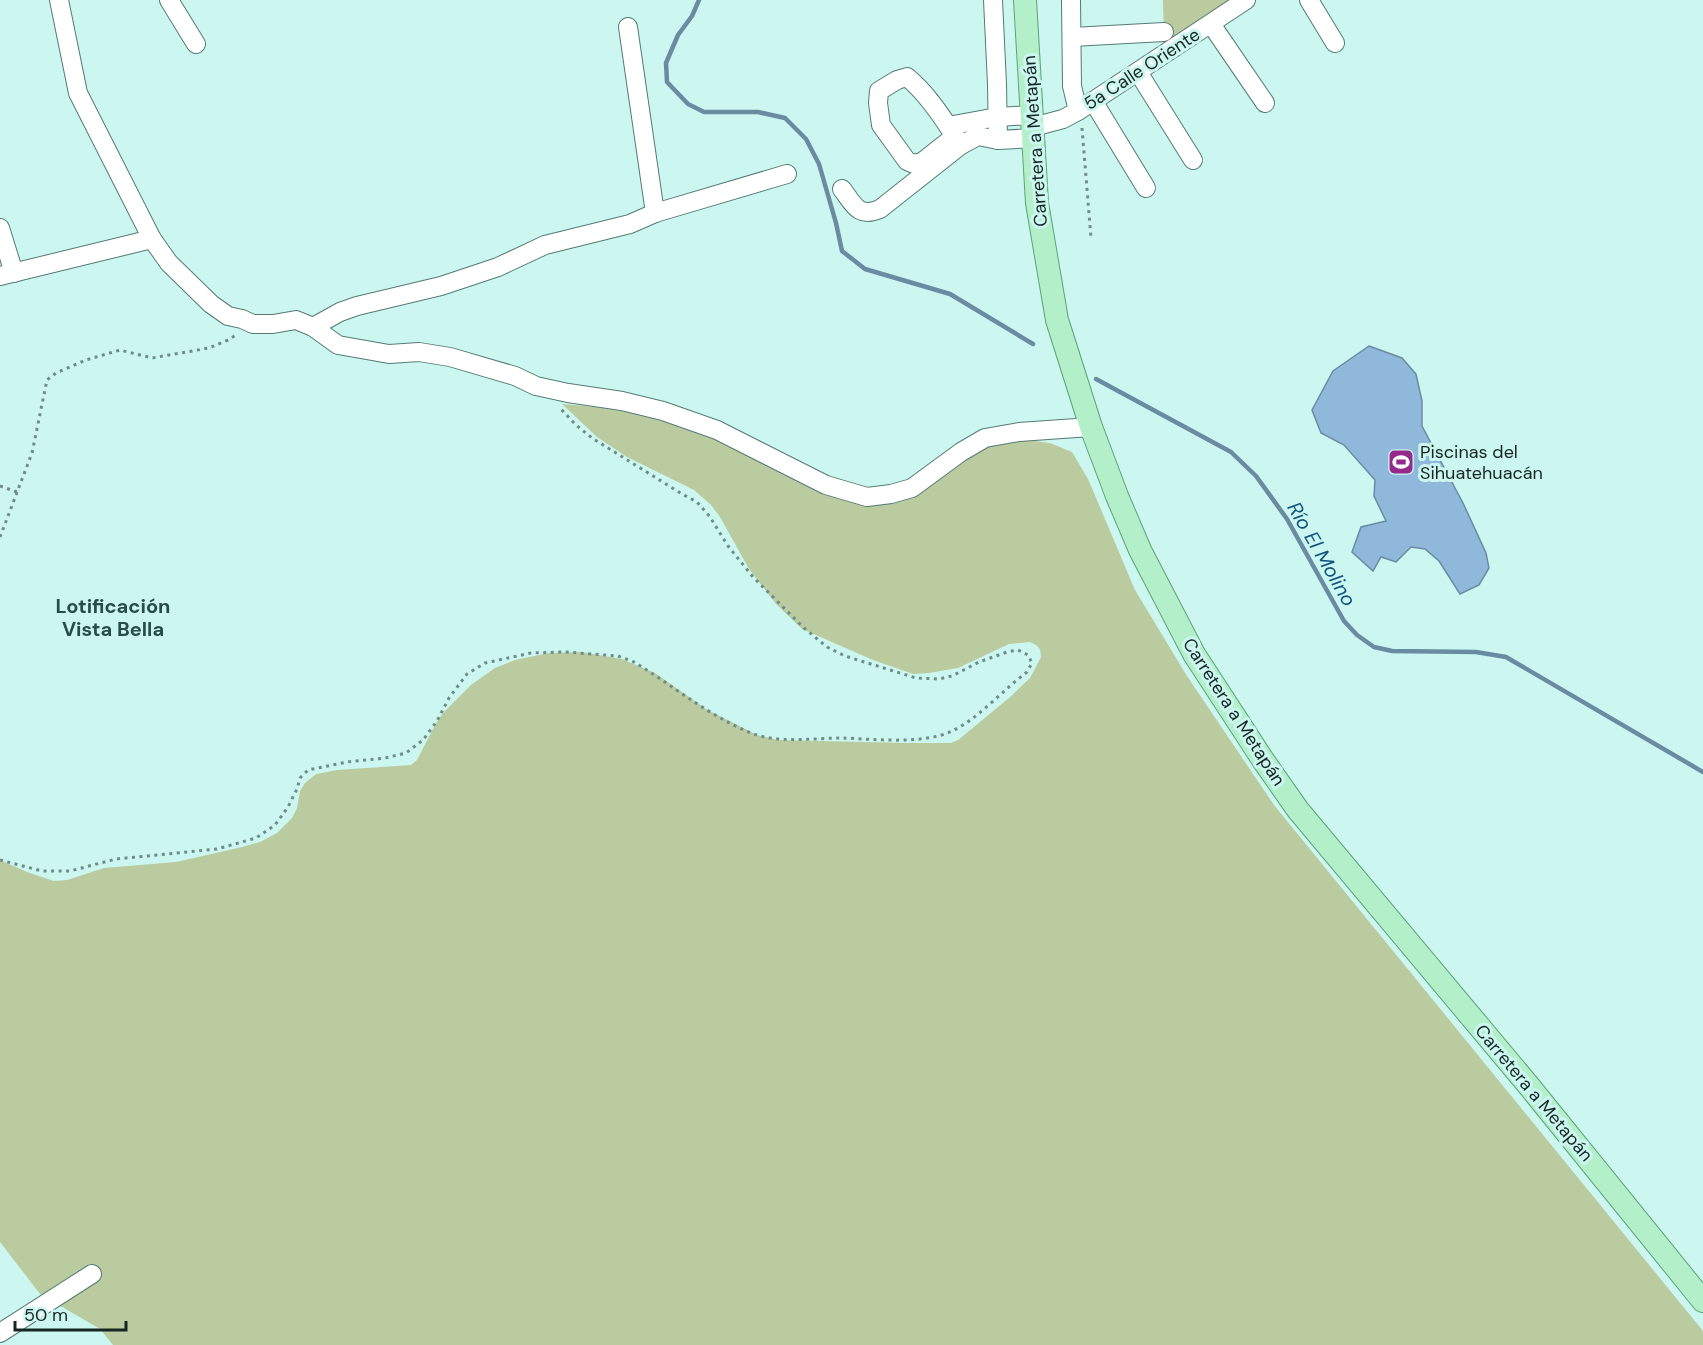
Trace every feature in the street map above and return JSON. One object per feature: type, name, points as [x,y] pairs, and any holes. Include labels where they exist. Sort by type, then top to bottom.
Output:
[{"type":"main road","name":"Carretera a Metapán","points":[[1025,0],[1037,203],[1057,320],[1091,427],[1140,549],[1194,654],[1298,810],[1529,1086],[1703,1301]]},
{"type":"street","points":[[58,0],[78,93],[152,239],[170,263],[211,304],[228,316],[253,324],[273,324],[296,320],[313,327],[338,345],[389,354],[419,352],[450,357],[515,376],[541,387],[622,401],[663,411],[717,430],[826,485],[867,497],[912,488],[961,452],[985,438],[1019,432],[1091,427]]},
{"type":"street","points":[[170,0],[196,44]]},
{"type":"street","points":[[993,0],[998,140]]},
{"type":"street","points":[[1071,0],[1072,86],[1146,188]]},
{"type":"street","name":"5a Calle Oriente","points":[[1033,127],[1063,119],[1086,106],[1246,0]]},
{"type":"street","points":[[1309,0],[1335,43]]},
{"type":"street","points":[[1211,24],[1265,103]]},
{"type":"street","points":[[628,27],[655,213]]},
{"type":"street","points":[[1072,37],[1164,32]]},
{"type":"street","points":[[1138,72],[1193,160]]},
{"type":"street","points":[[955,136],[918,86],[907,77],[879,91],[881,125],[908,161],[914,164],[922,162],[955,136],[997,117],[1033,127]]},
{"type":"street","points":[[842,189],[858,210],[869,214],[880,209],[955,136],[978,136],[998,140],[1033,127]]},
{"type":"street","points":[[313,327],[340,312],[441,286],[498,267],[545,245],[630,224],[655,213],[787,174]]},
{"type":"street","points":[[0,228],[7,274],[152,239]]},
{"type":"street","points":[[0,1334],[92,1274]]},
{"type":"path","points":[[1086,106],[1082,126],[1091,238]]},
{"type":"path","points":[[0,537],[32,453],[47,380],[56,373],[86,360],[120,350],[152,357],[209,348],[228,340],[253,324]]},
{"type":"path","points":[[0,860],[42,871],[70,871],[116,859],[217,849],[256,838],[275,825],[288,807],[300,777],[308,770],[406,753],[423,740],[467,674],[484,663],[531,653],[565,652],[618,656],[643,667],[726,721],[754,734],[792,740],[843,738],[876,740],[942,736],[967,722],[1027,672],[1032,663],[1028,654],[1018,650],[979,662],[952,676],[939,679],[916,678],[845,656],[827,647],[804,628],[753,577],[697,502],[682,495],[592,438],[576,425],[541,387]]},
{"type":"path","points":[[0,486],[17,492]]},
{"type":"green space","points":[[1163,0],[1231,0],[1164,44]]},
{"type":"green space","points":[[562,404],[617,410],[666,422],[727,442],[876,502],[971,452],[1013,438],[1050,443],[1072,452],[1088,479],[1135,590],[1187,676],[1274,805],[1703,1331],[1703,1345],[113,1345],[100,1329],[40,1294],[0,1242],[0,860],[54,881],[67,880],[104,868],[176,862],[260,842],[277,833],[292,818],[297,808],[300,791],[305,783],[316,774],[337,770],[411,765],[417,760],[443,713],[471,685],[495,668],[515,660],[549,653],[581,652],[622,659],[655,673],[706,709],[757,735],[778,740],[951,743],[958,740],[1030,678],[1041,657],[1040,649],[1030,642],[1009,644],[958,668],[913,674],[873,660],[802,629],[776,604],[749,569],[711,505],[694,490],[627,457],[597,437]]},
{"type":"water","name":"Piscinas del Sihuatehuacán","points":[[1369,346],[1402,358],[1416,374],[1422,401],[1422,426],[1463,503],[1486,553],[1489,568],[1479,585],[1460,594],[1439,561],[1425,549],[1411,547],[1396,562],[1381,557],[1373,571],[1352,552],[1361,527],[1386,521],[1374,496],[1375,480],[1344,445],[1321,433],[1312,410],[1333,371]]},
{"type":"waterway","name":"Río El Molino","points":[[699,0],[692,16],[678,35],[666,63],[667,82],[688,104],[704,112],[758,112],[785,118],[806,139],[819,164],[842,251],[865,269],[950,294],[1033,344]]},
{"type":"waterway","name":"Río El Molino","points":[[1096,379],[1231,452],[1256,476],[1287,519],[1344,621],[1357,635],[1374,647],[1392,651],[1476,652],[1506,657],[1703,772]]},
{"type":"place","name":"Piscinas del Sihuatehuacán","points":[[1401,462]]},
{"type":"district","name":"Lotificación Vista Bella","points":[[113,618]]}]
